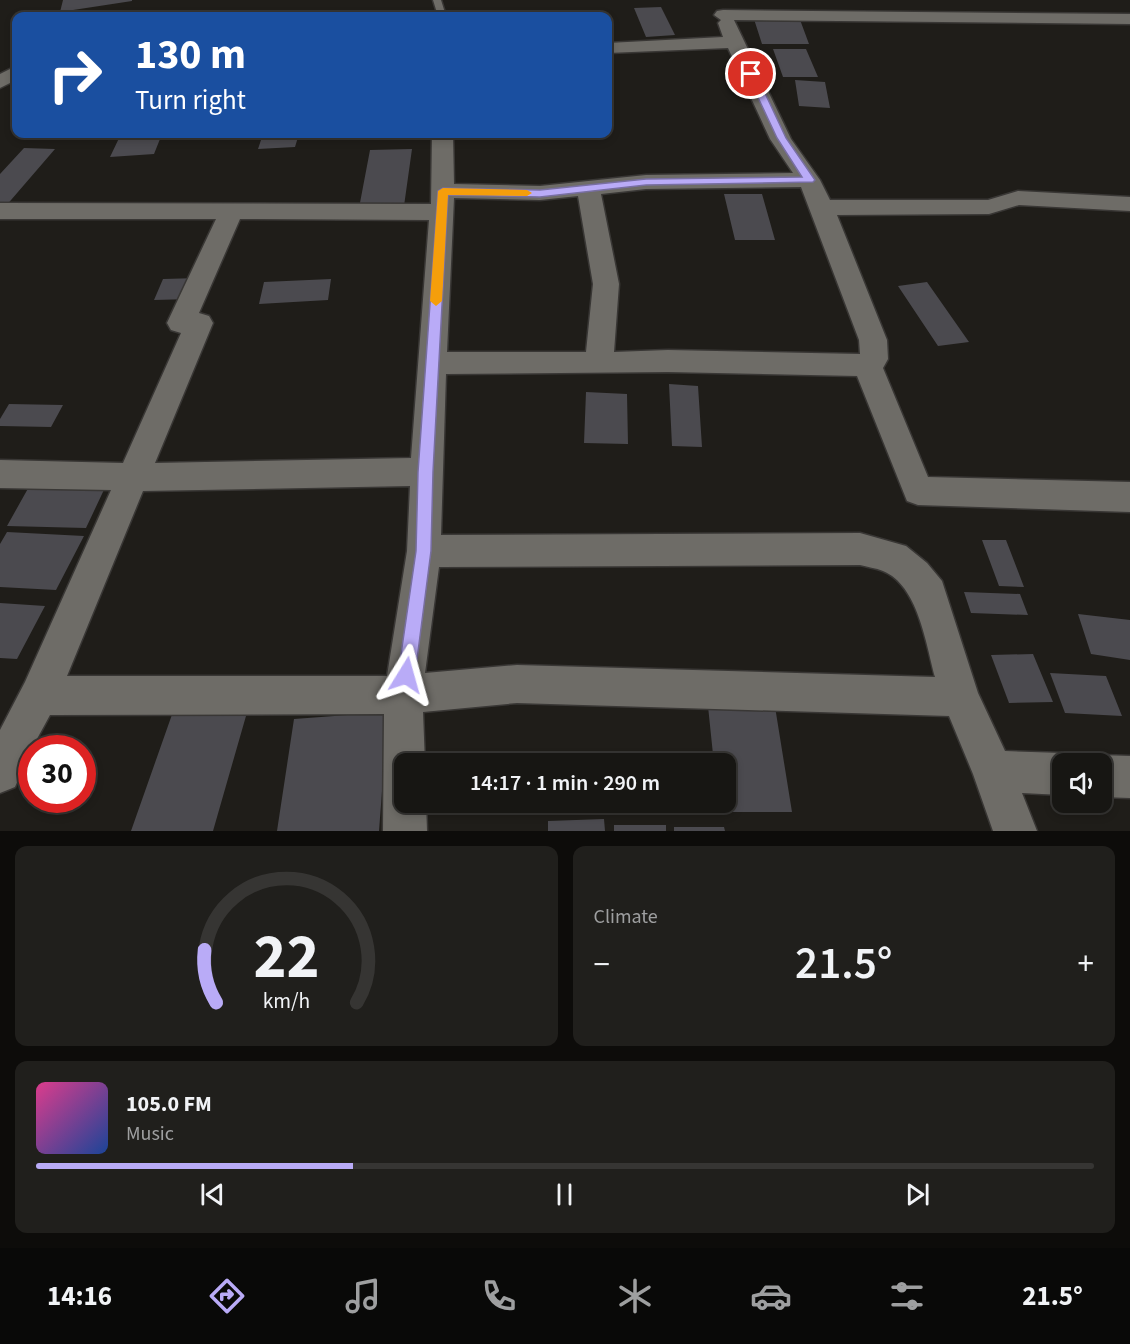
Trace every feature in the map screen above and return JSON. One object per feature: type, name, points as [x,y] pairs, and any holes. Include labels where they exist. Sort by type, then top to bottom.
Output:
[{"type":"street","points":[[1062,0],[1081,18]]},
{"type":"street","points":[[432,363],[668,361],[867,364],[874,359],[873,340],[822,208],[809,180],[782,138],[734,42],[721,8],[1130,19]]},
{"type":"street","points":[[612,48],[734,42]]},
{"type":"street","points":[[405,831],[404,696],[423,551],[442,201],[442,138]]},
{"type":"street","points":[[0,211],[232,211],[442,201],[540,194],[646,182],[809,180]]},
{"type":"street","points":[[588,187],[606,284],[599,363]]},
{"type":"street","points":[[822,208],[989,207],[1018,198],[1130,204]]},
{"type":"street","points":[[0,772],[39,696],[135,477],[232,211]]},
{"type":"street","points":[[867,364],[918,491],[1130,497]]},
{"type":"street","points":[[0,474],[135,477],[426,472]]},
{"type":"street","points":[[423,551],[860,549],[894,557],[915,575],[929,593],[960,697],[993,771],[1015,831]]},
{"type":"street","points":[[39,696],[404,696],[517,684],[960,697]]},
{"type":"street","points":[[993,771],[1052,774]]},
{"type":"street","points":[[1112,776],[1130,777]]},
{"type":"building","points":[[63,0],[132,0],[132,1],[60,12]]},
{"type":"building","points":[[661,7],[675,35],[646,37],[634,8]]},
{"type":"building","points":[[753,16],[799,17],[809,44],[762,44]]},
{"type":"building","points":[[773,49],[806,49],[818,77],[783,77]]},
{"type":"building","points":[[795,80],[825,82],[830,108],[799,106]]},
{"type":"building","points":[[119,138],[160,138],[154,154],[110,157]]},
{"type":"building","points":[[262,138],[298,138],[295,147],[258,149]]},
{"type":"building","points":[[24,148],[55,149],[5,207],[0,207],[0,174]]},
{"type":"building","points":[[412,149],[404,206],[359,208],[370,150]]},
{"type":"building","points":[[724,194],[762,194],[775,240],[735,240]]},
{"type":"building","points":[[199,278],[191,299],[154,300],[163,279]]},
{"type":"building","points":[[331,279],[328,300],[259,304],[264,282]]},
{"type":"building","points":[[927,282],[969,342],[938,346],[898,286]]},
{"type":"building","points":[[669,384],[698,386],[702,447],[672,446]]},
{"type":"building","points":[[586,392],[627,394],[628,444],[584,443]]},
{"type":"building","points":[[9,404],[63,405],[51,427],[0,426],[0,419]]},
{"type":"building","points":[[35,476],[110,477],[86,528],[7,526]]},
{"type":"building","points":[[7,532],[84,536],[56,590],[0,587],[0,544]]},
{"type":"building","points":[[982,540],[1006,540],[1024,587],[999,586]]},
{"type":"building","points":[[964,592],[1020,594],[1028,615],[971,613]]},
{"type":"building","points":[[0,603],[45,606],[17,659],[0,658]]},
{"type":"building","points":[[1078,614],[1130,620],[1130,660],[1091,654]]},
{"type":"building","points":[[1033,654],[1053,702],[1009,703],[991,655]]},
{"type":"building","points":[[1050,673],[1106,676],[1122,716],[1065,713]]},
{"type":"building","points":[[706,687],[772,688],[792,812],[736,812],[736,753],[713,753]]},
{"type":"building","points":[[175,706],[248,709],[213,831],[131,831]]},
{"type":"building","points":[[388,712],[379,831],[277,831],[294,719]]},
{"type":"building","points":[[604,819],[605,831],[548,831],[548,821]]},
{"type":"building","points":[[614,825],[666,825],[666,831],[614,831]]},
{"type":"building","points":[[674,827],[724,827],[725,831],[674,831]]},
{"type":"slow traffic","points":[[436,301],[443,191],[527,193]]},
{"type":"route","points":[[406,675],[423,551],[443,191],[540,194],[646,182],[809,180],[774,124],[751,74]]}]
